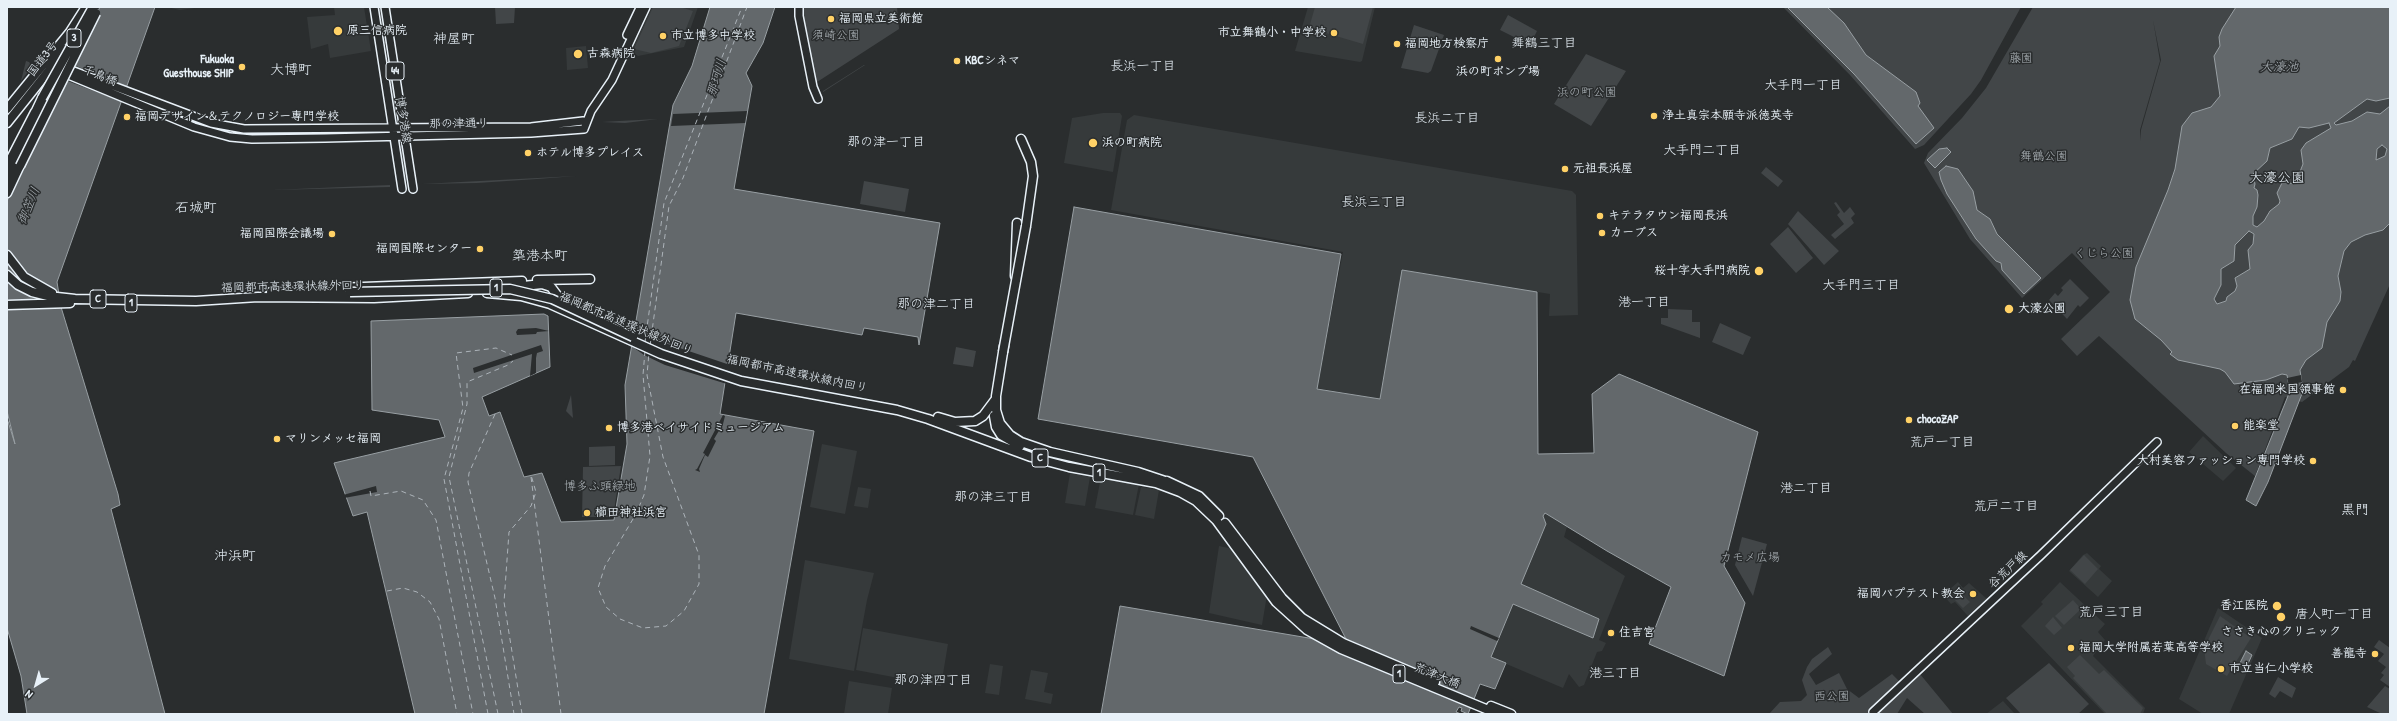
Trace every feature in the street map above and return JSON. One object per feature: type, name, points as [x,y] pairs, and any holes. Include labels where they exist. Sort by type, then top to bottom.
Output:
[{"type":"highway","name":"国道3号","points":[[7,108],[70,32],[86,7]]},
{"type":"highway","name":"国道3号","points":[[7,124],[54,66],[95,8]]},
{"type":"highway","points":[[7,178],[45,99],[54,86],[95,8]]},
{"type":"highway","points":[[7,166],[95,8]]},
{"type":"highway","points":[[7,193],[95,8]]},
{"type":"highway","points":[[20,166],[45,99]]},
{"type":"highway","points":[[1021,139],[1031,162],[1033,176],[1026,226],[995,398],[996,427],[1003,437],[1012,443],[1094,468],[1174,484],[1199,496],[1219,517]]},
{"type":"highway","points":[[1017,223],[1015,286],[995,398],[1000,423],[1010,435],[1021,442],[1060,455],[1157,477],[1191,494],[1222,522],[1245,560]]},
{"type":"highway","name":"C","points":[[7,255],[24,277],[39,288],[53,293],[86,298],[157,299]]},
{"type":"highway","name":"福岡都市高速環状線外回り","points":[[7,275],[25,289],[56,297],[196,302],[258,297],[509,294],[550,304],[632,342],[676,360],[741,381],[897,410],[937,422],[1031,457],[1069,467],[1137,479],[1168,487],[1190,497],[1210,513],[1228,534],[1245,560],[1290,617],[1306,630],[1329,639]]},
{"type":"highway","points":[[289,291],[532,280],[590,279]]},
{"type":"highway","points":[[258,297],[351,302],[438,299],[453,298],[532,284],[542,284],[551,287],[564,306],[573,313],[584,317],[566,303],[553,283],[532,280]]},
{"type":"highway","name":"福岡都市高速環状線内回り","points":[[7,305],[157,299],[289,291],[373,292],[479,288],[516,290],[552,299],[663,350],[742,376],[858,399],[914,413],[1003,447],[1048,460],[1165,484],[1191,494],[1219,517],[1289,606],[1329,639]]},
{"type":"highway","name":"1","points":[[7,305],[196,302]]},
{"type":"highway","points":[[828,398],[876,402],[961,423],[981,418],[995,398]]},
{"type":"highway","points":[[858,399],[908,408],[966,424],[975,422],[984,417],[995,398]]},
{"type":"highway","name":"荒津大橋","points":[[1329,639],[1473,701]]},
{"type":"highway","points":[[1473,701],[1511,714]]},
{"type":"highway","name":"1","points":[[1473,701],[1498,714]]},
{"type":"main road","name":"博多港線","points":[[374,7],[402,189]]},
{"type":"main road","name":"博多港線","points":[[385,7],[413,188]]},
{"type":"main road","points":[[584,130],[583,121],[587,108],[608,78],[641,7]]},
{"type":"main road","points":[[584,130],[591,111],[612,80],[646,7]]},
{"type":"main road","points":[[799,7],[799,16],[813,87],[818,99]]},
{"type":"main road","points":[[46,62],[54,66]]},
{"type":"main road","name":"千鳥橋","points":[[54,66],[126,95]]},
{"type":"main road","name":"那の津通り","points":[[126,95],[211,123],[244,129],[531,133],[584,130]]},
{"type":"main road","name":"那の津通り","points":[[404,132],[531,127],[583,121]]},
{"type":"main road","name":"谷荒戸線","points":[[1872,712],[2041,555],[2157,442]]},
{"type":"shaded area","points":[[167,7],[202,7],[180,10]]},
{"type":"shaded area","name":"原三信病院","points":[[334,7],[364,7],[371,51],[330,58],[328,44],[311,49],[307,17],[335,15]]},
{"type":"shaded area","name":"市立博多中学校","points":[[652,7],[698,7],[684,47],[638,56],[631,52]]},
{"type":"shaded area","name":"市立舞鶴小・中学校","points":[[1308,7],[1375,7],[1362,61],[1360,62],[1295,51]]},
{"type":"shaded area","name":"古森病院","points":[[586,46],[588,68],[567,70],[566,48]]},
{"type":"shaded area","name":"浜の町病院","points":[[1103,113],[1120,113],[1122,116],[1113,172],[1064,163],[1072,118]]},
{"type":"shaded area","points":[[1134,115],[1572,191],[1576,195],[1578,315],[1549,316],[1550,294],[1403,270],[1380,399],[1317,388],[1343,252],[1111,210],[1127,120]]},
{"type":"shaded area","points":[[2203,436],[2236,468],[2223,481],[2189,452]]},
{"type":"shaded area","points":[[822,444],[857,451],[845,514],[810,507]]},
{"type":"shaded area","points":[[1070,473],[1090,477],[1085,506],[1065,503]]},
{"type":"shaded area","points":[[1101,477],[1139,484],[1133,515],[1095,508]]},
{"type":"shaded area","points":[[858,487],[871,489],[868,508],[854,506]]},
{"type":"shaded area","points":[[1141,487],[1159,490],[1154,519],[1135,515]]},
{"type":"shaded area","points":[[1545,513],[1567,527],[1564,537],[1625,576],[1599,640],[1606,643],[1602,651],[1597,652],[1584,685],[1579,687],[1569,674],[1563,688],[1490,657],[1546,524],[1543,516]]},
{"type":"shaded area","points":[[1219,546],[1243,551],[1267,595],[1262,625],[1209,613]]},
{"type":"shaded area","points":[[2087,553],[2101,566],[2099,569],[2112,581],[2098,597],[2069,571],[2083,555]]},
{"type":"shaded area","points":[[805,560],[874,573],[867,600],[854,671],[789,659]]},
{"type":"shaded area","points":[[1958,582],[1963,588],[1969,583],[1987,599],[1968,616],[1955,602],[1951,604],[1943,595]]},
{"type":"shaded area","name":"福岡大学附属若葉高等学校","points":[[2060,582],[2105,624],[2098,632],[2105,640],[2093,656],[2145,708],[2143,714],[2105,714],[2021,626],[2043,604],[2041,602]]},
{"type":"shaded area","name":"市立当仁小学校","points":[[2218,608],[2262,638],[2229,714],[2203,714],[2179,699]]},
{"type":"shaded area","points":[[863,628],[948,644],[941,686],[856,670]]},
{"type":"shaded area","points":[[990,664],[1003,666],[999,695],[985,693]]},
{"type":"shaded area","points":[[1031,670],[1048,673],[1044,692],[1053,694],[1051,704],[1025,699]]},
{"type":"shaded area","points":[[849,681],[892,688],[888,714],[844,714]]},
{"type":"shaded area","points":[[2003,701],[2015,714],[1986,714]]},
{"type":"green space","points":[[378,7],[381,7],[386,43],[384,43]]},
{"type":"green space","points":[[495,7],[515,7],[514,23],[496,24]]},
{"type":"green space","name":"市立博多中学校","points":[[653,7],[680,7],[693,11],[679,46],[651,53],[634,49]]},
{"type":"green space","name":"須崎公園","points":[[802,7],[897,7],[899,29],[814,84]]},
{"type":"green space","points":[[1315,7],[1373,7],[1363,44],[1309,28]]},
{"type":"green space","points":[[1783,7],[2021,7],[1981,80],[1971,94],[1924,145],[1915,149],[1850,75]]},
{"type":"green space","name":"大濠公園","points":[[2033,7],[2390,7],[2390,284],[2355,361],[2353,360],[2349,367],[2302,402],[2285,397],[2255,476],[2226,453],[2099,336],[2077,356],[2061,339],[2110,292],[2072,253],[2022,298],[1970,239],[1924,163],[1928,153],[1962,118],[1986,88]],"holes":[[[2153,20],[2161,60],[2141,130],[2140,141],[2140,130],[2160,61]]]},
{"type":"green space","points":[[1508,15],[1537,31],[1530,45],[1500,30]]},
{"type":"green space","points":[[1414,25],[1444,35],[1431,71],[1428,73],[1401,68]]},
{"type":"green space","name":"浜の町公園","points":[[1586,54],[1626,71],[1591,126],[1554,104]]},
{"type":"green space","points":[[389,59],[397,116],[395,116],[386,60]]},
{"type":"green space","points":[[26,61],[32,66],[21,81]]},
{"type":"green space","points":[[865,65],[823,92],[823,91]]},
{"type":"green space","points":[[658,119],[625,123],[602,122],[619,121]]},
{"type":"green space","points":[[400,146],[404,146],[407,179],[404,176]]},
{"type":"green space","points":[[1766,167],[1783,181],[1778,187],[1761,173]]},
{"type":"green space","points":[[576,176],[477,183],[422,184]]},
{"type":"green space","points":[[864,181],[909,189],[905,212],[860,204]]},
{"type":"green space","points":[[390,185],[390,187],[272,190]]},
{"type":"green space","points":[[1836,202],[1844,213],[1850,207],[1855,214],[1851,218],[1854,223],[1835,239],[1831,235],[1844,224],[1837,215],[1840,212],[1834,203]]},
{"type":"green space","points":[[1798,211],[1839,251],[1824,265],[1788,224]]},
{"type":"green space","points":[[1788,227],[1813,258],[1796,273],[1770,244]]},
{"type":"green space","points":[[2070,279],[2089,298],[2080,307],[2078,305],[2067,319],[2049,300],[2055,293],[2058,296],[2063,290],[2061,288]]},
{"type":"green space","points":[[1668,309],[1692,310],[1692,322],[1700,322],[1700,338],[1661,324],[1661,318],[1668,318]]},
{"type":"green space","points":[[1720,323],[1751,337],[1743,355],[1712,342]]},
{"type":"green space","points":[[956,347],[976,351],[973,367],[953,364]]},
{"type":"green space","points":[[571,395],[573,418],[566,411]]},
{"type":"green space","points":[[615,446],[615,465],[589,466],[589,447]]},
{"type":"green space","name":"博多ふ頭緑地","points":[[621,466],[613,517],[582,517],[583,467]]},
{"type":"green space","name":"カモメ広場","points":[[1742,537],[1767,544],[1753,596],[1735,565]]},
{"type":"green space","points":[[2084,555],[2098,569],[2085,584],[2070,570]]},
{"type":"green space","points":[[1960,592],[1970,602],[1963,608],[1953,598]]},
{"type":"green space","points":[[2073,600],[2081,609],[2064,625],[2055,616]]},
{"type":"green space","points":[[2220,616],[2251,638],[2227,676],[2206,664],[2204,648]]},
{"type":"green space","points":[[2053,617],[2062,628],[2054,635],[2045,626]]},
{"type":"green space","points":[[2379,640],[2390,648],[2390,687],[2380,680],[2384,675],[2381,673],[2386,667],[2378,661],[2384,654],[2374,647]]},
{"type":"green space","name":"西公園","points":[[1828,647],[1832,654],[1809,674],[1816,685],[1839,673],[1847,689],[1859,698],[1892,674],[1901,683],[1915,668],[1953,714],[1925,714],[1907,698],[1897,714],[1769,714],[1780,702],[1801,701],[1807,695],[1802,680],[1807,667],[1812,659]]},
{"type":"green space","points":[[2080,655],[2099,674],[2104,670],[2143,708],[2140,714],[2107,714],[2073,678],[2075,676],[2067,667]]},
{"type":"green space","points":[[2049,663],[2089,704],[2078,714],[2021,714],[2006,698]]},
{"type":"green space","points":[[2278,677],[2296,688],[2292,698],[2280,691],[2275,698],[2269,694]]},
{"type":"green space","points":[[2385,686],[2390,689],[2390,714],[2382,714],[2367,707]]},
{"type":"water","name":"御笠川","points":[[100,7],[155,7],[57,282],[61,307],[118,494],[120,505],[111,509],[165,714],[27,714],[21,676],[7,628],[7,418],[15,444],[7,411],[7,201]]},
{"type":"water","name":"那珂川","points":[[710,7],[775,7],[763,43],[746,73],[752,86],[734,189],[940,223],[919,345],[918,337],[864,328],[862,335],[736,313],[720,414],[814,431],[764,714],[415,714],[367,512],[353,516],[334,463],[445,437],[439,420],[372,410],[371,321],[544,314],[548,316],[550,367],[482,397],[489,416],[500,412],[524,477],[542,473],[561,522],[614,520],[627,444],[625,385],[673,105],[692,66]]},
{"type":"water","points":[[1787,7],[1827,7],[1844,23],[1866,55],[1916,92],[1920,103],[1918,106],[1934,128],[1916,144],[1854,74]]},
{"type":"water","name":"大濠池","points":[[2236,7],[2390,7],[2390,98],[2376,101],[2367,99],[2334,123],[2336,125],[2352,121],[2367,112],[2380,114],[2390,106],[2390,223],[2383,230],[2365,235],[2351,242],[2344,251],[2338,276],[2341,292],[2340,301],[2327,322],[2322,348],[2306,360],[2300,370],[2303,391],[2268,482],[2256,506],[2246,500],[2290,391],[2287,375],[2282,374],[2266,380],[2234,384],[2225,372],[2220,369],[2178,360],[2170,354],[2172,352],[2161,340],[2135,319],[2130,300],[2136,267],[2168,190],[2175,169],[2182,126],[2192,113],[2211,107],[2220,96],[2214,56],[2220,46],[2219,37],[2222,29]],"holes":[[[2329,123],[2331,128],[2306,143],[2301,150],[2303,164],[2296,182],[2293,184],[2283,181],[2277,193],[2280,201],[2279,204],[2270,211],[2264,221],[2257,227],[2253,225],[2253,216],[2257,207],[2258,195],[2257,190],[2254,188],[2255,184],[2253,174],[2267,161],[2270,148],[2292,139],[2299,127],[2309,128]],[[2382,145],[2387,149],[2385,156],[2376,160],[2377,149]],[[2249,231],[2254,234],[2253,244],[2248,250],[2250,269],[2235,278],[2237,286],[2235,291],[2227,297],[2226,301],[2217,304],[2214,299],[2221,285],[2221,269],[2234,261],[2235,245]]]},
{"type":"water","points":[[1947,148],[1951,152],[1935,168],[1927,160],[1939,149]]},
{"type":"water","points":[[1946,166],[1958,169],[1973,191],[1977,210],[1990,219],[1997,234],[2041,278],[2024,294],[2002,270],[2001,263],[1996,261],[1976,239],[1947,194],[1939,172]]},
{"type":"water","points":[[1074,207],[1341,254],[1317,389],[1380,399],[1402,270],[1537,292],[1538,454],[1594,453],[1592,394],[1619,374],[1758,432],[1724,566],[1745,603],[1724,676],[1649,644],[1671,587],[1607,551],[1545,513],[1543,516],[1546,524],[1521,584],[1599,619],[1593,638],[1513,604],[1491,657],[1506,663],[1495,689],[1480,684],[1468,714],[1461,711],[1462,708],[1459,707],[1456,712],[1461,714],[1101,714],[1120,606],[1344,644],[1346,639],[1253,457],[1038,419]]},
{"type":"water","points":[[2246,651],[2252,655],[2246,668],[2239,665]]},
{"type":"pier","points":[[71,64],[128,87],[123,102],[65,80]]},
{"type":"pier","points":[[747,111],[745,123],[671,126],[673,114]]},
{"type":"pier","points":[[536,328],[549,331],[537,332],[536,334],[517,335],[516,332],[518,329]]},
{"type":"pier","points":[[632,328],[665,343],[730,365],[727,384],[665,365],[644,355],[630,345]]},
{"type":"pier","points":[[541,345],[543,351],[537,353],[536,373],[530,376],[532,354],[474,373],[473,368]]},
{"type":"pier","points":[[2301,375],[2302,382],[2289,385],[2287,378]]},
{"type":"pier","points":[[723,415],[725,416],[723,424],[714,439],[716,441],[708,457],[705,455],[699,469],[700,472],[695,470],[705,454],[703,453]]},
{"type":"pier","points":[[376,486],[377,492],[344,498],[343,495]]},
{"type":"pier","points":[[1471,626],[1499,638],[1497,641],[1470,629]]},
{"type":"ferry route","points":[[645,342],[664,203],[742,7]]},
{"type":"ferry route","points":[[650,346],[669,206],[683,178],[747,7]]},
{"type":"ferry route","points":[[488,714],[444,479],[463,408],[456,353],[496,348],[512,355]]},
{"type":"ferry route","points":[[645,351],[643,375],[650,456],[644,495],[636,514],[605,566],[598,588],[606,607],[620,619],[643,628],[666,626],[684,611],[699,584],[699,555],[663,457],[647,375],[649,353]]},
{"type":"ferry route","points":[[498,714],[449,477],[467,404],[467,382],[508,365],[513,361]]},
{"type":"ferry route","points":[[495,414],[469,473],[468,482],[495,598],[514,714]]},
{"type":"ferry route","points":[[522,714],[504,602],[509,532],[531,506],[536,492],[531,475]]},
{"type":"ferry route","points":[[531,477],[561,714]]},
{"type":"ferry route","points":[[370,491],[371,496],[401,491],[423,500],[436,520],[473,714]]},
{"type":"ferry route","points":[[387,591],[403,588],[417,592],[430,602],[439,619],[457,714]]},
{"type":"place","name":"福岡県立美術館","points":[[831,19]]},
{"type":"place","name":"原三信病院","points":[[338,31]]},
{"type":"place","name":"市立舞鶴小・中学校","points":[[1334,33]]},
{"type":"place","name":"市立博多中学校","points":[[663,36]]},
{"type":"place","name":"福岡地方検察庁","points":[[1397,44]]},
{"type":"place","name":"古森病院","points":[[578,54]]},
{"type":"place","name":"浜の町ポンプ場","points":[[1498,59]]},
{"type":"place","name":"KBCシネマ","points":[[957,61]]},
{"type":"place","name":"Fukuoka Guesthouse SHIP","points":[[242,67]]},
{"type":"place","name":"浄土真宗本願寺派徳英寺","points":[[1654,116]]},
{"type":"place","name":"福岡デザイン＆テクノロジー専門学校","points":[[127,117]]},
{"type":"place","name":"浜の町病院","points":[[1093,143]]},
{"type":"place","name":"ホテル博多プレイス","points":[[528,153]]},
{"type":"place","name":"元祖長浜屋","points":[[1565,169]]},
{"type":"place","name":"キテラタウン福岡長浜","points":[[1600,216]]},
{"type":"place","name":"カーブス","points":[[1602,233]]},
{"type":"place","name":"福岡国際会議場","points":[[332,234]]},
{"type":"place","name":"福岡国際センター","points":[[480,249]]},
{"type":"place","name":"桜十字大手門病院","points":[[1759,271]]},
{"type":"place","name":"大濠公園","points":[[2009,309]]},
{"type":"place","name":"在福岡米国領事館","points":[[2343,390]]},
{"type":"place","name":"chocoZAP","points":[[1909,420]]},
{"type":"place","name":"能楽堂","points":[[2235,426]]},
{"type":"place","name":"博多港ベイサイドミュージアム","points":[[609,428]]},
{"type":"place","name":"マリンメッセ福岡","points":[[277,439]]},
{"type":"place","name":"大村美容ファッション専門学校","points":[[2313,461]]},
{"type":"place","name":"櫛田神社浜宮","points":[[587,513]]},
{"type":"place","name":"福岡バプテスト教会","points":[[1973,594]]},
{"type":"place","name":"香江医院","points":[[2277,606]]},
{"type":"place","name":"ささき心のクリニック","points":[[2281,617]]},
{"type":"place","name":"住吉宮","points":[[1611,633]]},
{"type":"place","name":"福岡大学附属若葉高等学校","points":[[2071,648]]},
{"type":"place","name":"善龍寺","points":[[2375,654]]},
{"type":"place","name":"市立当仁小学校","points":[[2221,669]]},
{"type":"district","name":"神屋町","points":[[454,39]]},
{"type":"district","name":"舞鶴三丁目","points":[[1544,44]]},
{"type":"district","name":"長浜一丁目","points":[[1143,67]]},
{"type":"district","name":"大博町","points":[[291,70]]},
{"type":"district","name":"大手門一丁目","points":[[1803,86]]},
{"type":"district","name":"長浜二丁目","points":[[1447,119]]},
{"type":"district","name":"那の津一丁目","points":[[886,143]]},
{"type":"district","name":"大手門二丁目","points":[[1702,151]]},
{"type":"district","name":"大濠公園","points":[[2277,178]]},
{"type":"district","name":"長浜三丁目","points":[[1374,203]]},
{"type":"district","name":"石城町","points":[[196,208]]},
{"type":"district","name":"築港本町","points":[[540,256]]},
{"type":"district","name":"大手門三丁目","points":[[1861,286]]},
{"type":"district","name":"港一丁目","points":[[1644,303]]},
{"type":"district","name":"那の津二丁目","points":[[936,305]]},
{"type":"district","name":"荒戸一丁目","points":[[1942,443]]},
{"type":"district","name":"港二丁目","points":[[1806,489]]},
{"type":"district","name":"那の津三丁目","points":[[993,498]]},
{"type":"district","name":"荒戸二丁目","points":[[2006,507]]},
{"type":"district","name":"黒門","points":[[2355,510]]},
{"type":"district","name":"沖浜町","points":[[235,556]]},
{"type":"district","name":"荒戸三丁目","points":[[2111,613]]},
{"type":"district","name":"唐人町一丁目","points":[[2334,615]]},
{"type":"district","name":"港三丁目","points":[[1615,674]]},
{"type":"district","name":"那の津四丁目","points":[[933,681]]},
{"type":"park label","name":"藤園","points":[[2021,59]]},
{"type":"park label","name":"舞鶴公園","points":[[2044,157]]},
{"type":"park label","name":"くじら公園","points":[[2104,254]]}]
